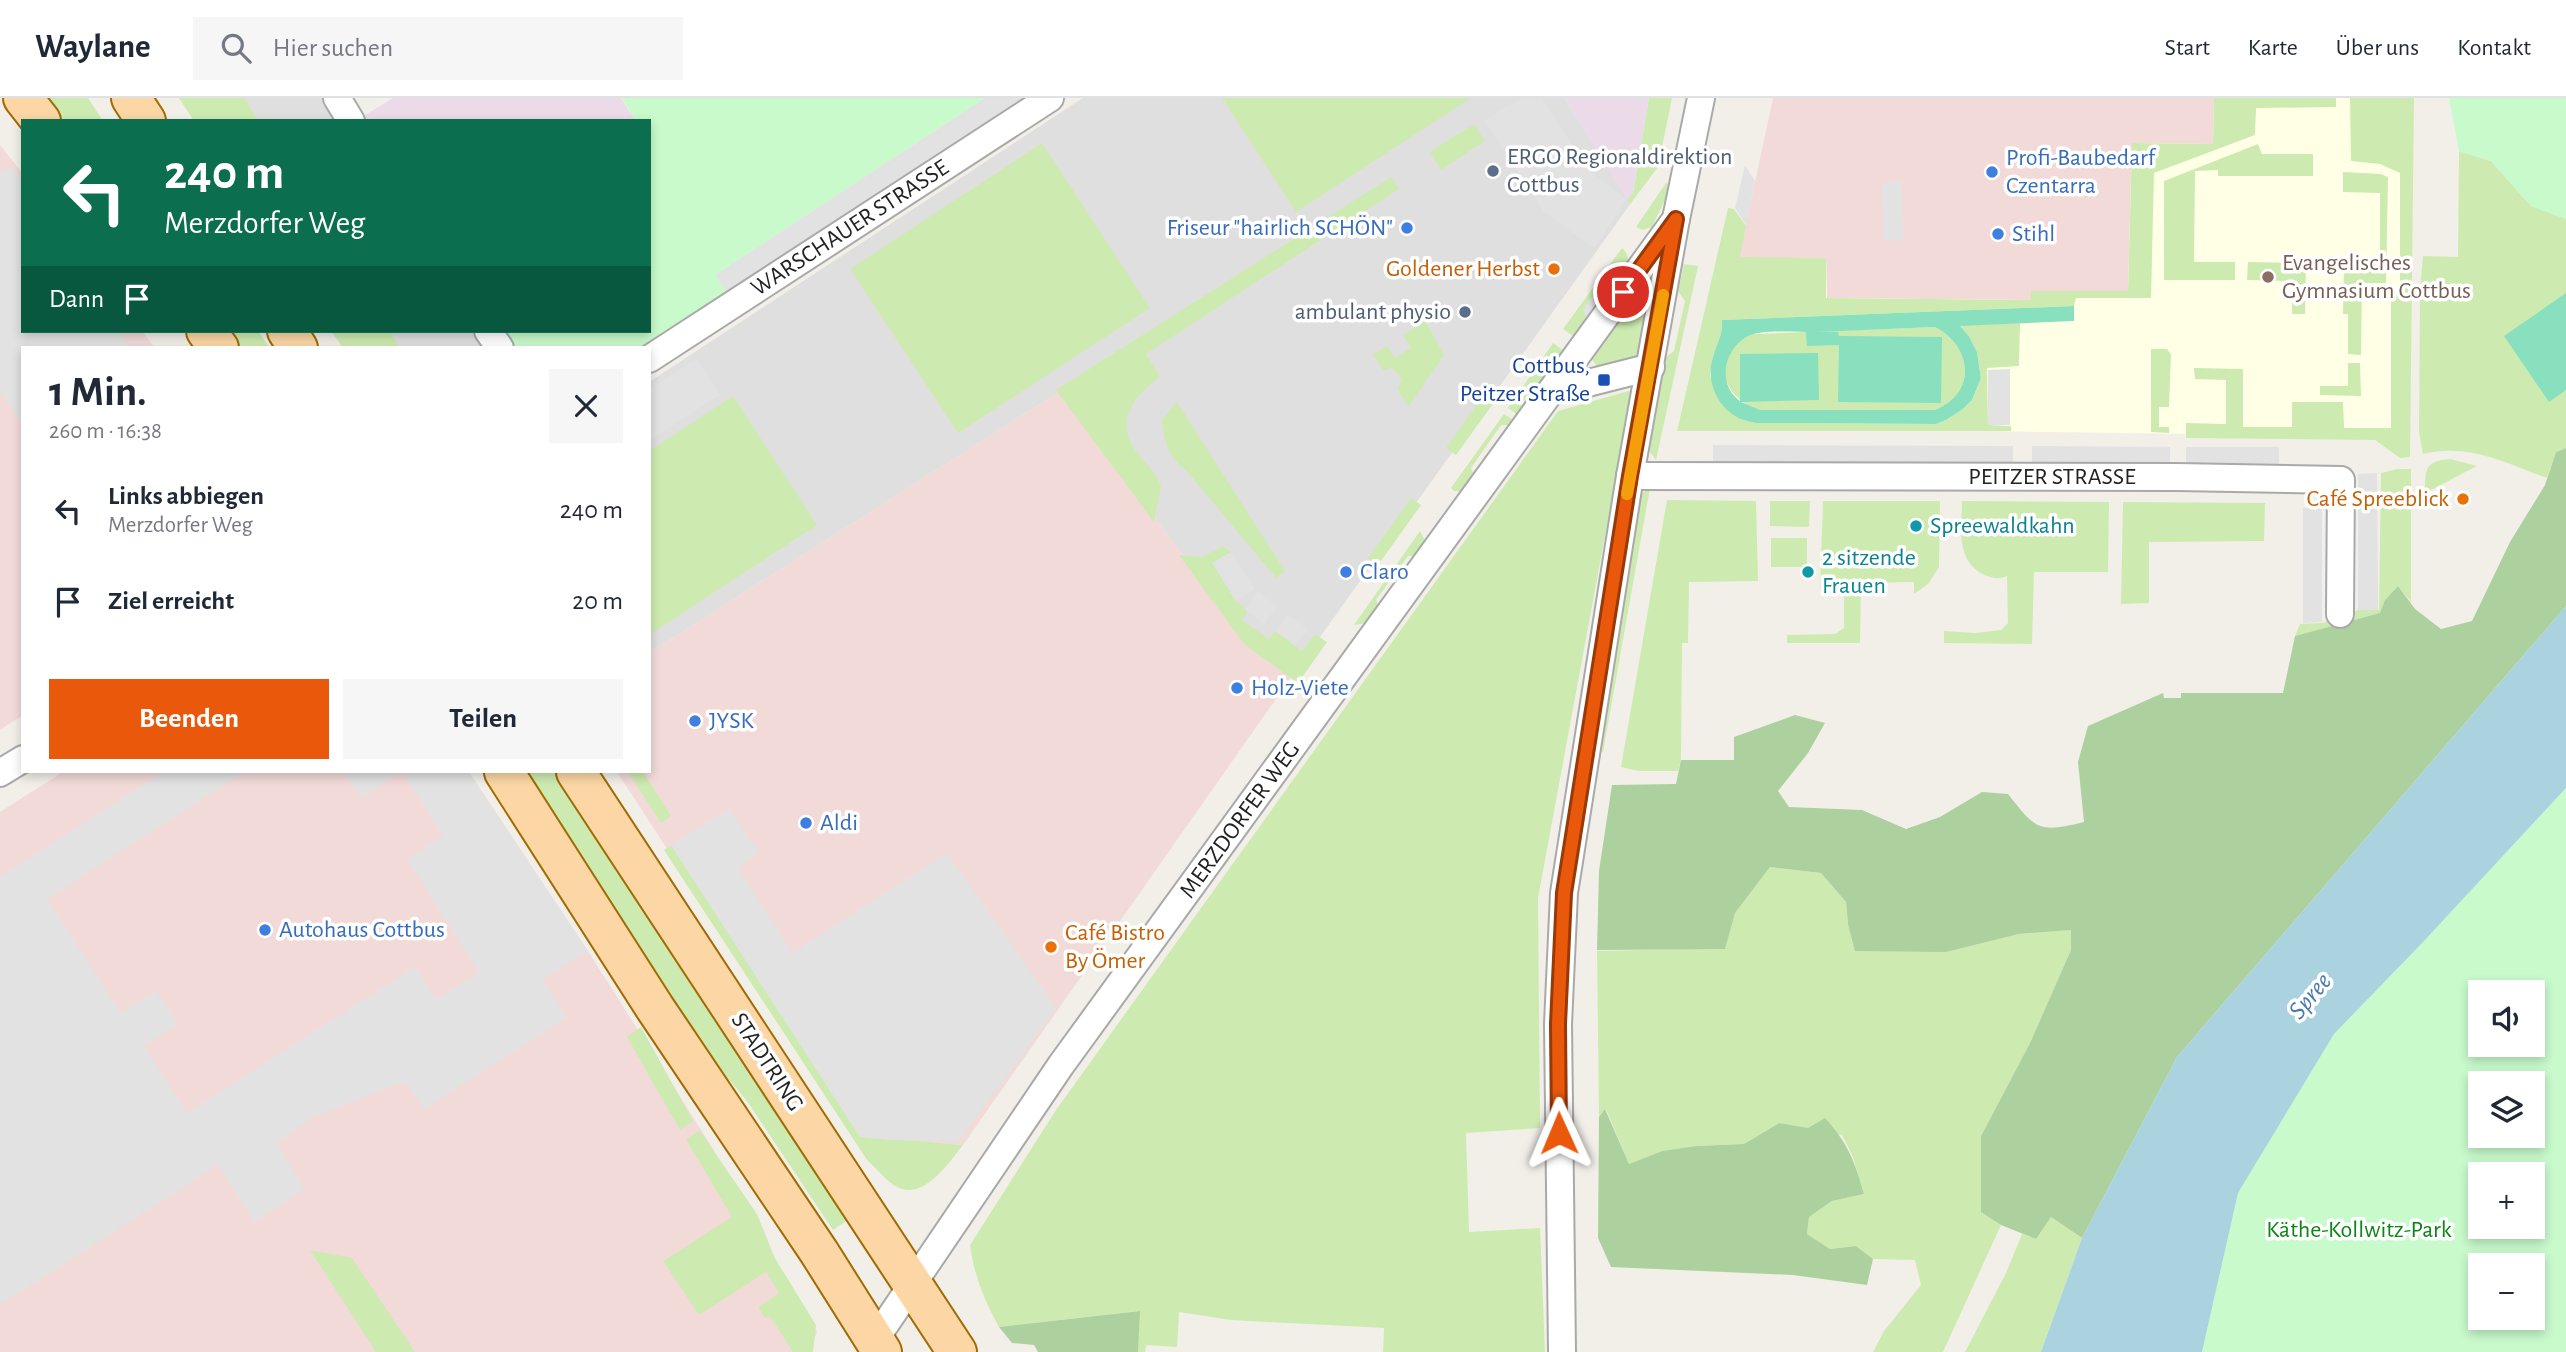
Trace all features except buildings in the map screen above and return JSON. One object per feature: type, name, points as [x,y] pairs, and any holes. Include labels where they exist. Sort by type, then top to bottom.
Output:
[{"type":"main road","points":[[23,98],[39,119]]},
{"type":"main road","points":[[131,98],[145,119]]},
{"type":"main road","points":[[505,773],[655,1008],[819,1252],[878,1346]]},
{"type":"main road","name":"STADTRING","points":[[577,773],[957,1352]]},
{"type":"street","points":[[337,98],[350,119]]},
{"type":"street","name":"WARSCHAUER STRASSE","points":[[651,358],[1050,98]]},
{"type":"street","points":[[1562,1352],[1558,1024],[1564,893],[1630,476],[1700,98]]},
{"type":"street","name":"MERZDORFER WEG","points":[[878,1346],[942,1237],[1069,1054],[1676,219]]},
{"type":"street","points":[[1564,373],[1584,384],[1651,367]]},
{"type":"street","name":"PEITZER STRASSE","points":[[1630,476],[2341,480],[2340,614]]},
{"type":"street","points":[[0,773],[21,759]]},
{"type":"shaded area","points":[[222,98],[351,98],[364,119],[236,119]]},
{"type":"shaded area","points":[[393,98],[621,98],[635,119],[364,119],[362,117]]},
{"type":"shaded area","points":[[985,98],[1024,98],[727,293],[715,275]]},
{"type":"shaded area","points":[[1083,98],[1564,98],[1631,203],[1292,676],[1246,642],[1062,390],[651,652],[651,381]]},
{"type":"shaded area","points":[[1521,98],[1542,98],[1586,168],[1627,200],[1594,248],[1544,212],[1485,121]]},
{"type":"shaded area","points":[[1564,98],[1649,98],[1631,203],[1628,201]]},
{"type":"shaded area","points":[[1773,98],[2214,98],[2214,144],[2132,144],[2128,291],[2031,292],[2031,300],[1826,298],[1739,257]]},
{"type":"shaded area","name":"Evangelisches Gymnasium Cottbus","points":[[2214,98],[2412,98],[2405,437],[1983,431],[1677,431],[1707,300],[1826,258],[1827,298],[2031,300],[2031,291],[2128,291],[2132,143],[2213,144]]},
{"type":"shaded area","points":[[0,145],[21,171],[21,333],[144,333],[153,346],[21,346],[21,716],[0,730]]},
{"type":"shaded area","points":[[1745,165],[1755,181],[1746,225],[1735,208]]},
{"type":"shaded area","points":[[11,166],[21,180],[21,333],[120,333],[129,346],[21,346],[21,423],[0,391],[0,173]]},
{"type":"shaded area","points":[[1902,181],[1903,240],[1883,241],[1882,182]]},
{"type":"shaded area","points":[[1614,266],[1626,266],[1587,319],[1583,309]]},
{"type":"shaded area","points":[[371,333],[474,333],[483,346],[380,346]]},
{"type":"shaded area","points":[[697,359],[720,395],[651,440],[651,389]]},
{"type":"shaded area","points":[[2010,369],[2010,425],[1988,425],[1988,370]]},
{"type":"shaded area","points":[[1062,390],[1246,642],[1292,676],[963,1145],[854,1136],[618,773],[651,773],[651,652]]},
{"type":"shaded area","points":[[1713,445],[2013,446],[2013,466],[1713,464]]},
{"type":"shaded area","points":[[2032,446],[2170,447],[2170,467],[2032,466]]},
{"type":"shaded area","points":[[2186,447],[2279,447],[2279,467],[2186,467]]},
{"type":"shaded area","points":[[2377,473],[2378,610],[2358,610],[2358,474]]},
{"type":"shaded area","points":[[2322,507],[2322,622],[2303,623],[2303,508]]},
{"type":"shaded area","points":[[1231,552],[1255,589],[1236,601],[1212,563]]},
{"type":"shaded area","points":[[1258,592],[1277,606],[1264,624],[1245,610]]},
{"type":"shaded area","points":[[1288,614],[1308,629],[1295,646],[1275,631]]},
{"type":"shaded area","points":[[61,773],[470,773],[588,951],[763,1228],[780,1271],[817,1332],[809,1352],[0,1352],[0,812]]},
{"type":"shaded area","points":[[161,773],[242,773],[47,899],[121,1013],[156,991],[178,1024],[144,1046],[187,1113],[415,967],[436,1000],[479,972],[407,859],[443,836],[403,773],[470,773],[588,951],[543,979],[566,1018],[424,1109],[405,1081],[311,1118],[277,1143],[304,1189],[255,1222],[218,1165],[0,1305],[0,877]]},
{"type":"shaded area","points":[[345,773],[399,773],[361,798]]},
{"type":"shaded area","points":[[729,809],[759,852],[738,868],[792,953],[947,853],[1056,1008],[959,1141],[860,1137],[671,845]]},
{"type":"green space","points":[[46,98],[88,98],[102,119],[62,119]]},
{"type":"green space","points":[[179,98],[244,98],[258,119],[193,119]]},
{"type":"green space","points":[[622,98],[985,98],[715,275],[727,293],[644,346],[512,346],[502,333],[651,333],[651,119],[635,119]]},
{"type":"green space","points":[[1222,98],[1471,98],[1296,212]]},
{"type":"green space","points":[[1649,98],[1672,98],[1658,167],[1631,203],[1627,200],[1633,193]]},
{"type":"green space","points":[[2214,98],[2336,98],[2336,107],[2256,108],[2255,135],[2154,173],[2151,298],[2076,298],[2074,306],[1722,320],[1722,335],[1712,360],[1710,376],[1735,416],[1756,423],[1936,424],[1963,409],[1972,400],[1981,378],[1977,352],[1969,336],[1959,325],[2020,323],[2019,366],[1987,368],[1988,425],[2011,426],[2011,431],[1677,431],[1728,208],[1734,209],[1746,226],[1740,257],[1826,258],[1826,298],[2031,300],[2031,291],[2128,291],[2132,143],[2213,144]]},
{"type":"green space","points":[[2350,98],[2414,98],[2410,457],[2400,458],[2375,440],[2186,438],[2186,423],[2226,424],[2226,380],[2195,379],[2194,368],[2243,369],[2243,427],[2292,427],[2292,402],[2343,402],[2344,428],[2391,428],[2391,297],[2400,291],[2400,173],[2380,164],[2351,161]]},
{"type":"green space","points":[[2449,98],[2566,98],[2566,219],[2531,206],[2491,161],[2459,151]]},
{"type":"green space","points":[[1474,124],[1485,141],[1441,170],[1430,152]]},
{"type":"green space","points":[[1042,143],[1150,308],[958,433],[850,269]]},
{"type":"green space","points":[[2258,144],[2262,154],[2313,154],[2313,176],[2218,176],[2218,170],[2195,171],[2194,262],[2235,262],[2235,280],[2164,280],[2164,181]]},
{"type":"green space","points":[[2459,151],[2491,161],[2531,206],[2566,219],[2566,448],[2556,452],[2547,478],[2471,453],[2440,451],[2423,454],[2419,432],[2420,290],[2423,256],[2458,257]]},
{"type":"green space","points":[[2343,172],[2381,174],[2388,177],[2386,283],[2362,283],[2361,355],[2348,354],[2348,314],[2343,314],[2344,263],[2380,263],[2380,193],[2343,192]]},
{"type":"green space","points":[[1391,177],[1399,189],[1146,354],[1160,377],[1134,402],[1129,411],[1127,432],[1131,443],[1161,486],[1154,522],[1056,390]]},
{"type":"green space","points":[[1666,183],[1672,185],[1652,227],[1643,230],[1636,227]]},
{"type":"green space","points":[[1622,248],[1628,257],[1626,266],[1614,266],[1584,309],[1587,319],[1574,337],[1563,329]]},
{"type":"green space","points":[[2248,262],[2306,263],[2305,314],[2292,314],[2292,281],[2247,280]]},
{"type":"green space","points":[[1684,264],[1698,266],[1656,460],[1648,449],[1665,358],[1674,351],[1685,301],[1678,291]]},
{"type":"green space","points":[[2566,293],[2566,390],[2549,402],[2504,336]]},
{"type":"green space","points":[[2074,306],[2074,321],[1960,326],[1977,352],[1981,378],[1972,400],[1963,409],[1936,424],[1756,423],[1737,417],[1717,398],[1712,382],[1711,365],[1721,335],[1722,320]],"holes":[[[1935,327],[1948,336],[1963,358],[1963,382],[1958,393],[1935,410],[1760,410],[1741,402],[1819,400],[1818,353],[1740,354],[1740,401],[1732,394],[1726,376],[1729,356],[1742,340],[1751,335],[1806,332],[1807,346],[1839,345],[1838,402],[1941,403],[1942,337],[1839,336],[1838,332],[1818,332]]]},
{"type":"green space","points":[[1634,307],[1643,313],[1646,322],[1637,360],[1599,369],[1590,357],[1622,312]]},
{"type":"green space","points":[[1425,321],[1444,355],[1409,406],[1397,389],[1401,380],[1399,374],[1391,368],[1383,370],[1373,354],[1387,346],[1395,358],[1411,348],[1403,335]]},
{"type":"green space","points":[[1935,327],[1957,346],[1965,370],[1958,393],[1935,410],[1760,410],[1749,406],[1732,392],[1724,372],[1730,352],[1738,342],[1753,334]]},
{"type":"green space","points":[[226,333],[259,333],[269,346],[236,346]]},
{"type":"green space","points":[[332,333],[390,333],[399,346],[342,346]]},
{"type":"green space","points":[[1553,343],[1564,351],[1519,416],[1508,408]]},
{"type":"green space","points":[[2151,349],[2167,349],[2171,354],[2169,407],[2159,407],[2159,427],[2169,427],[2169,433],[2151,432]]},
{"type":"green space","points":[[2348,363],[2360,363],[2361,396],[2320,395],[2320,386],[2348,386]]},
{"type":"green space","points":[[1489,387],[1500,394],[1456,455],[1446,448]]},
{"type":"green space","points":[[1632,390],[1538,898],[1540,1128],[1466,1133],[1469,1232],[1540,1228],[1545,1352],[1383,1352],[1384,1328],[1231,1320],[1179,1312],[1177,1347],[1146,1345],[1145,1352],[1138,1352],[1139,1311],[999,1327],[980,1287],[970,1245],[1056,1110],[1558,411]]},
{"type":"green space","points":[[733,396],[817,525],[651,634],[651,450]]},
{"type":"green space","points":[[1177,402],[1285,571],[1276,578],[1171,453],[1163,433],[1162,419]]},
{"type":"green space","points":[[1504,414],[1515,421],[1512,425],[1501,425],[1471,468],[1475,477],[1465,491],[1454,491],[1451,488]]},
{"type":"green space","points":[[2566,448],[2566,606],[2177,1057],[2082,1238],[2051,1217],[2036,1239],[2001,1225],[1981,1212],[1981,1136],[2030,1043],[2071,950],[2071,930],[2019,934],[1946,952],[1855,951],[1846,902],[1821,873],[1770,867],[1735,913],[1725,949],[1597,950],[1599,871],[1612,785],[1676,784],[1681,760],[1734,760],[1734,737],[1795,715],[1825,723],[1808,753],[1778,791],[1789,807],[1862,810],[1906,829],[1940,817],[1982,792],[2008,794],[2032,822],[2040,826],[2057,827],[2084,822],[2078,762],[2088,726],[2163,693],[2164,698],[2181,698],[2181,693],[2283,693],[2295,636],[2380,613],[2385,600],[2398,586],[2415,609],[2441,629],[2472,621],[2510,542],[2545,485],[2556,452]]},
{"type":"green space","points":[[2450,459],[2477,466],[2429,491],[2425,489],[2429,466],[2436,461]]},
{"type":"green space","points":[[2411,469],[2411,602],[2398,586],[2385,600],[2381,613],[2295,636],[2300,624],[2322,623],[2358,610],[2379,610],[2381,473]]},
{"type":"green space","points":[[1650,488],[1603,752],[1596,751],[1639,495]]},
{"type":"green space","points":[[1411,498],[1421,505],[1378,565],[1368,558]]},
{"type":"green space","points":[[1667,500],[1756,501],[1758,581],[1689,582],[1688,643],[1682,643],[1681,760],[1678,771],[1639,771],[1621,767]]},
{"type":"green space","points":[[1770,501],[1810,501],[1809,527],[1770,526]]},
{"type":"green space","points":[[1823,501],[1940,501],[1939,567],[1928,584],[1914,594],[1914,582],[1861,583],[1860,643],[1787,643],[1787,635],[1835,634],[1844,628],[1844,598],[1837,589],[1820,589]]},
{"type":"green space","points":[[1962,501],[2109,502],[2108,572],[2034,572],[2032,644],[1944,643],[1944,631],[1975,633],[2001,630],[2008,623],[2007,576],[1988,576],[1973,567],[1967,559],[1961,531]]},
{"type":"green space","points":[[2123,502],[2265,503],[2264,541],[2149,542],[2149,603],[2121,604]]},
{"type":"green space","points":[[1420,531],[1427,544],[1419,556],[1408,556],[1376,600],[1380,609],[1372,622],[1354,625]]},
{"type":"green space","points":[[1771,538],[1807,538],[1807,567],[1771,567]]},
{"type":"green space","points":[[1223,546],[1231,552],[1213,563],[1236,601],[1248,611],[1242,620],[1269,639],[1275,631],[1302,651],[1315,634],[1327,642],[1298,683],[1245,645],[1179,555],[1202,557]]},
{"type":"green space","points":[[524,773],[560,773],[852,1217],[833,1230],[747,1101],[696,1040]]},
{"type":"green space","points":[[629,773],[644,773],[671,816],[661,823]]},
{"type":"green space","name":"Käthe-Kollwitz-Park","points":[[2566,788],[2566,1352],[2202,1352],[2238,1193],[2334,1034]]},
{"type":"green space","points":[[671,845],[860,1136],[963,1145],[926,1185],[907,1190],[897,1187],[867,1160],[664,850]]},
{"type":"green space","points":[[1770,867],[1821,873],[1846,902],[1848,924],[1946,952],[2019,934],[2071,930],[2071,950],[2030,1043],[1981,1136],[1981,1211],[2001,1225],[1943,1352],[1873,1352],[1884,1331],[1921,1285],[1915,1260],[1873,1259],[1856,1246],[1830,1249],[1807,1234],[1809,1217],[1832,1201],[1864,1194],[1853,1157],[1842,1135],[1779,1123],[1744,1144],[1662,1151],[1629,1164],[1606,1109],[1599,1117],[1597,951],[1724,948],[1735,913]]},
{"type":"green space","points":[[641,1027],[693,1121],[680,1130],[627,1037]]},
{"type":"green space","points":[[1605,1109],[1629,1164],[1662,1151],[1744,1144],[1779,1123],[1808,1128],[1825,1118],[1850,1153],[1864,1194],[1832,1201],[1809,1217],[1807,1234],[1830,1249],[1856,1246],[1873,1259],[1867,1285],[1793,1275],[1611,1267],[1598,1238],[1599,1117]]},
{"type":"green space","points":[[700,1131],[757,1214],[773,1255],[816,1325],[813,1352],[793,1352],[770,1316],[765,1318],[758,1307],[779,1293],[766,1272],[699,1315],[663,1261],[732,1217],[686,1139]]},
{"type":"green space","points":[[2051,1217],[2082,1238],[2041,1352],[1965,1352],[2006,1273],[2022,1234],[2036,1239]]},
{"type":"green space","points":[[310,1250],[352,1258],[415,1352],[376,1352]]},
{"type":"green space","points":[[1140,1311],[1138,1352],[1038,1352],[1034,1345],[1012,1343],[999,1327]]},
{"type":"water","name":"Spree","points":[[2566,606],[2566,788],[2334,1034],[2238,1193],[2202,1352],[2041,1352],[2082,1238],[2177,1057]]},
{"type":"slow traffic","points":[[1627,494],[1663,295]]},
{"type":"place","name":"ERGO Regionaldirektion Cottbus","points":[[1493,171]]},
{"type":"place","name":"Profi-Baubedarf Czentarra","points":[[1992,172]]},
{"type":"place","name":"Friseur \"hairlich SCHÖN\"","points":[[1407,228]]},
{"type":"place","name":"Stihl","points":[[1998,234]]},
{"type":"place","name":"Goldener Herbst","points":[[1554,269]]},
{"type":"place","name":"Evangelisches Gymnasium Cottbus","points":[[2268,277]]},
{"type":"place","name":"ambulant physio","points":[[1465,312]]},
{"type":"place","name":"Cottbus, Peitzer Straße","points":[[1604,380]]},
{"type":"place","name":"Café Spreeblick","points":[[2463,499]]},
{"type":"place","name":"Spreewaldkahn","points":[[1916,526]]},
{"type":"place","name":"Claro","points":[[1346,572]]},
{"type":"place","name":"2 sitzende Frauen","points":[[1808,572]]},
{"type":"place","name":"Holz-Viete","points":[[1237,688]]},
{"type":"place","name":"JYSK","points":[[695,721]]},
{"type":"place","name":"Aldi","points":[[806,823]]},
{"type":"place","name":"Autohaus Cottbus","points":[[265,930]]},
{"type":"place","name":"Café Bistro By Ömer","points":[[1051,947]]},
{"type":"route","points":[[1559,1133],[1558,1024],[1564,893],[1630,476],[1676,219],[1623,292]]}]
